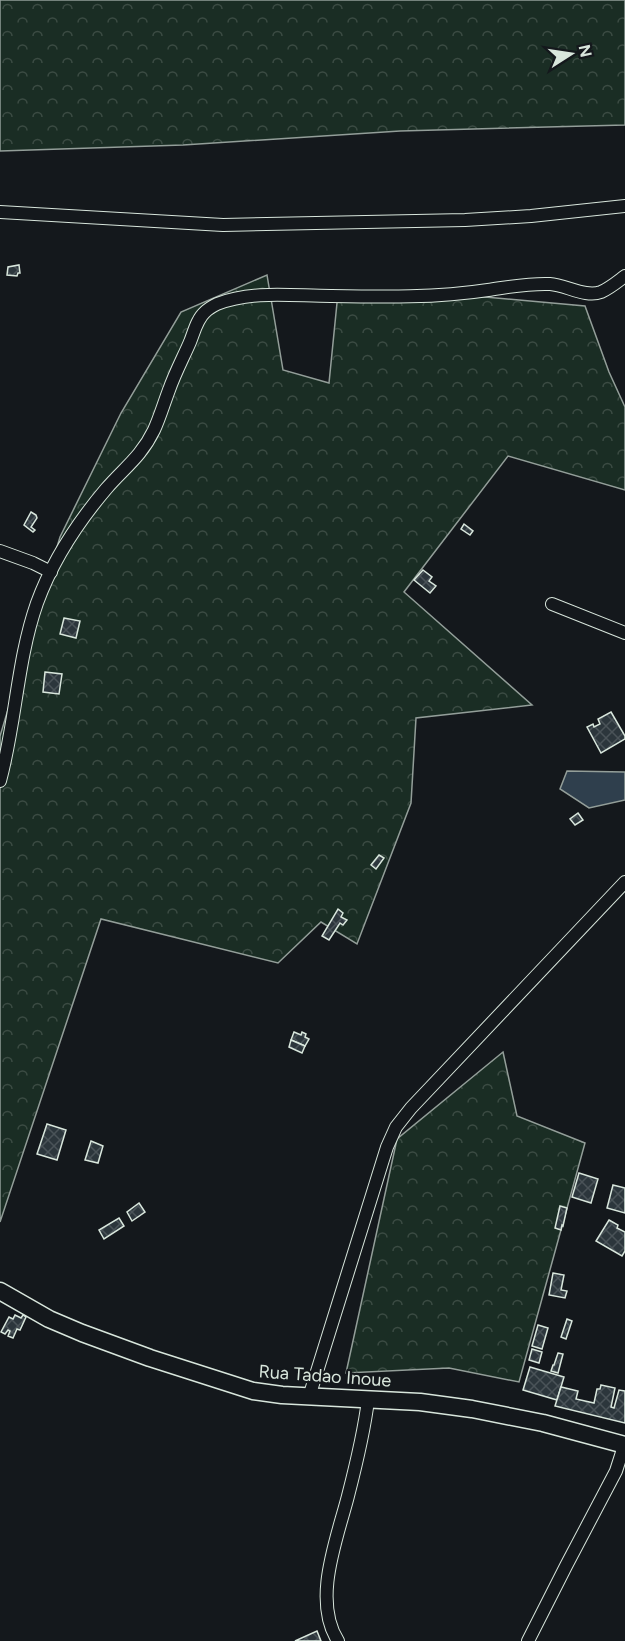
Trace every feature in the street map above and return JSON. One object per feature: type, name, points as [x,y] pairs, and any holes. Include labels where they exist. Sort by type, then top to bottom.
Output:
[{"type":"street","points":[[0,212],[223,225],[465,220],[625,206]]},
{"type":"street","points":[[0,781],[31,623],[42,590],[59,556],[94,503],[142,452],[155,429],[170,388],[200,318],[205,312],[218,304],[265,295],[422,297],[531,284],[564,286],[594,294],[625,276]]},
{"type":"street","points":[[0,551],[51,572]]},
{"type":"street","points":[[552,604],[625,633]]},
{"type":"street","points":[[309,1397],[387,1147],[396,1127],[419,1099],[625,882]]},
{"type":"street","name":"Rua Tadao Inoue","points":[[0,1291],[49,1319],[82,1334],[253,1391],[309,1397],[420,1402],[508,1415],[625,1444]]},
{"type":"street","points":[[338,1641],[329,1618],[328,1577],[357,1459],[368,1400]]},
{"type":"street","points":[[528,1641],[612,1480],[625,1444]]},
{"type":"green space","points":[[0,0],[625,0],[625,125],[400,131],[183,145],[0,151]]},
{"type":"green space","points":[[267,275],[283,370],[329,383],[338,293],[474,296],[585,306],[609,372],[625,407],[625,490],[508,456],[404,592],[532,705],[416,718],[411,803],[357,944],[321,922],[278,963],[101,919],[0,1222],[0,736],[60,537],[121,413],[181,312]]},
{"type":"green space","points":[[503,1052],[517,1116],[585,1143],[519,1382],[449,1368],[346,1373],[397,1139]]},
{"type":"water","points":[[567,771],[625,772],[625,800],[589,808],[560,789]]},
{"type":"building","points":[[19,265],[20,273],[17,276],[7,275],[8,267]]},
{"type":"building","points":[[31,512],[37,518],[31,527],[35,530],[33,532],[24,525]]},
{"type":"building","points":[[464,524],[473,531],[470,535],[461,529]]},
{"type":"building","points":[[423,570],[432,577],[429,581],[436,586],[430,593],[414,580]]},
{"type":"building","points":[[64,618],[80,621],[76,638],[60,634]]},
{"type":"building","points":[[45,672],[62,674],[59,694],[43,692]]},
{"type":"building","points":[[611,712],[625,739],[601,753],[587,727],[600,724],[598,719]]},
{"type":"building","points":[[578,813],[583,820],[575,825],[570,819]]},
{"type":"building","points":[[379,855],[384,858],[376,869],[371,865]]},
{"type":"building","points":[[338,909],[343,913],[341,917],[347,920],[343,925],[340,923],[329,940],[322,936]]},
{"type":"building","points":[[294,1032],[301,1035],[302,1032],[306,1034],[305,1037],[309,1039],[305,1046],[291,1040]]},
{"type":"building","points":[[291,1040],[305,1046],[302,1053],[289,1047]]},
{"type":"building","points":[[47,1124],[66,1130],[57,1160],[37,1154]]},
{"type":"building","points":[[91,1141],[103,1146],[98,1163],[85,1160]]},
{"type":"building","points":[[579,1173],[598,1179],[591,1203],[572,1197]]},
{"type":"building","points":[[613,1185],[625,1188],[625,1213],[607,1208]]},
{"type":"building","points":[[139,1203],[145,1212],[132,1221],[127,1212]]},
{"type":"building","points":[[560,1206],[567,1208],[561,1230],[555,1228]]},
{"type":"building","points":[[119,1218],[124,1226],[104,1239],[99,1230]]},
{"type":"building","points":[[609,1220],[625,1232],[625,1251],[622,1256],[596,1241]]},
{"type":"building","points":[[553,1273],[564,1275],[561,1290],[567,1291],[565,1298],[549,1295]]},
{"type":"building","points":[[15,1315],[21,1318],[23,1315],[26,1317],[13,1338],[8,1336],[10,1331],[8,1330],[5,1334],[1,1332],[9,1317],[13,1319]]},
{"type":"building","points":[[567,1319],[572,1321],[566,1339],[561,1337]]},
{"type":"building","points":[[538,1325],[548,1328],[542,1349],[532,1346]]},
{"type":"building","points":[[532,1349],[542,1352],[539,1363],[529,1360]]},
{"type":"building","points":[[558,1353],[563,1354],[558,1373],[551,1371]]},
{"type":"building","points":[[530,1367],[564,1377],[557,1400],[523,1390]]},
{"type":"building","points":[[601,1385],[615,1388],[611,1407],[614,1408],[619,1390],[625,1391],[625,1423],[555,1406],[561,1387],[578,1391],[576,1399],[594,1403],[597,1389],[600,1389]]},
{"type":"building","points":[[317,1631],[321,1641],[295,1641]]}]
